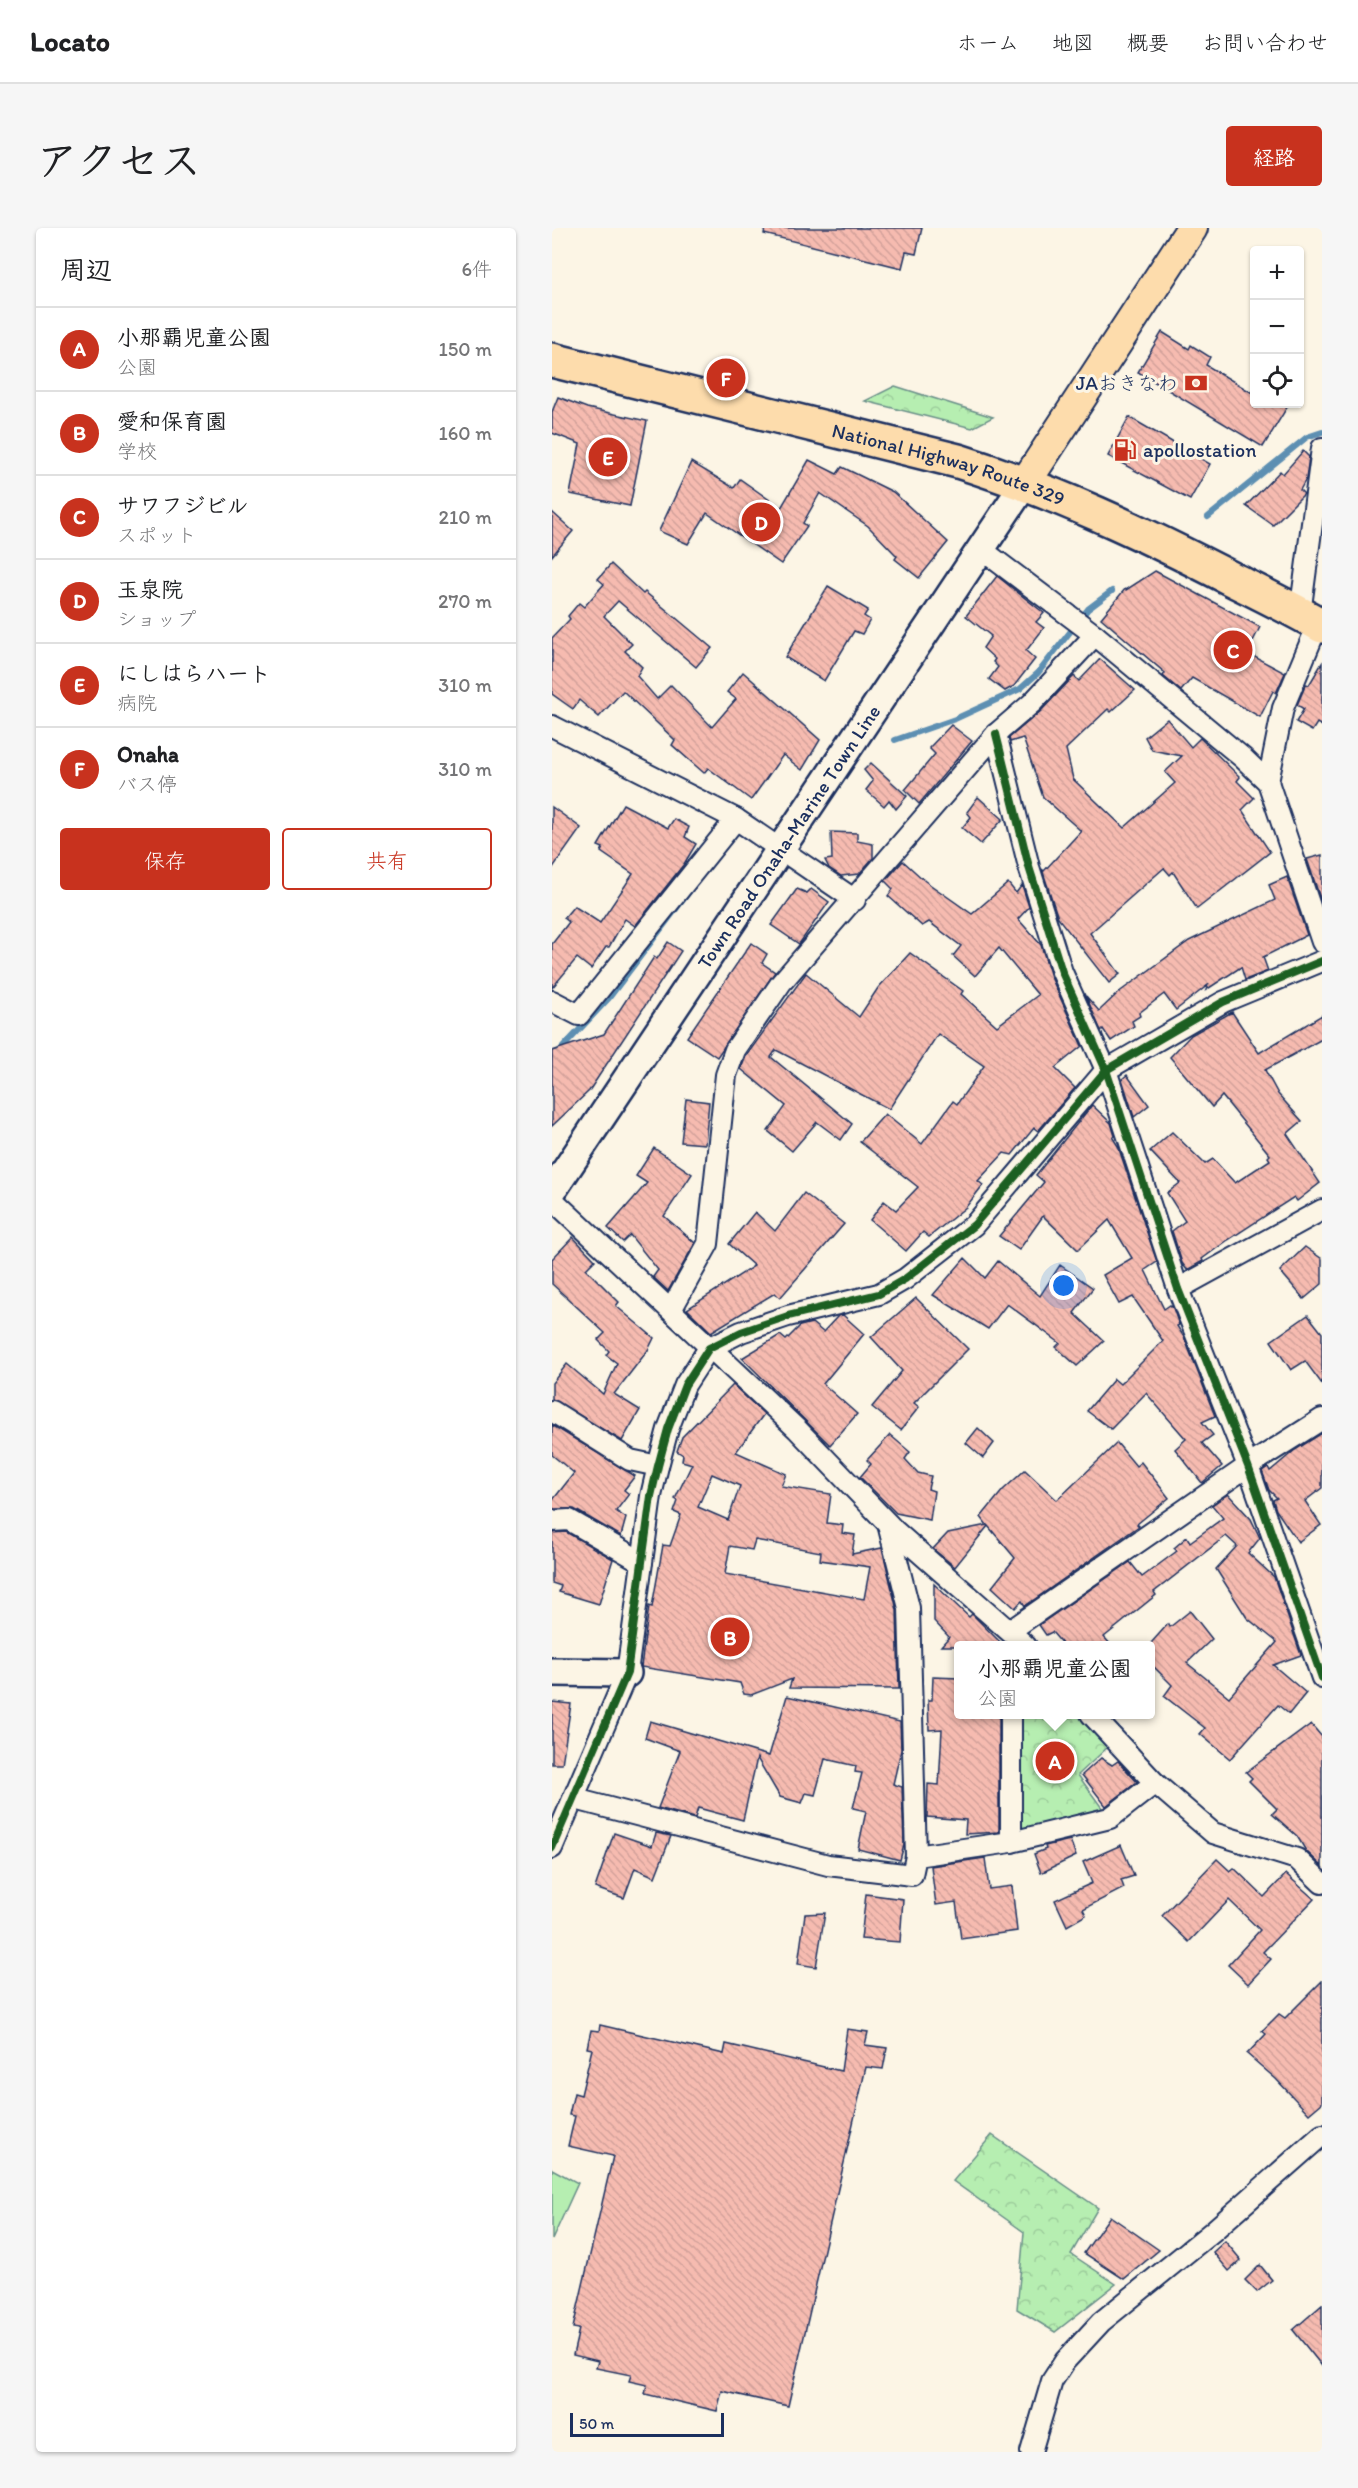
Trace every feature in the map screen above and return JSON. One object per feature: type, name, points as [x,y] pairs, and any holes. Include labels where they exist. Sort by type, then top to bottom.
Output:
[{"type":"highway","name":"National Highway Route 329","points":[[552,360],[958,461],[1025,483],[1085,506],[1164,543],[1314,621]]},
{"type":"main road","points":[[1025,483],[1192,228]]},
{"type":"street","points":[[1268,782],[1283,708],[1314,621],[1322,451]]},
{"type":"street","name":"Town Road Onaha-Marine Town Line","points":[[552,1191],[1025,483]]},
{"type":"street","points":[[981,549],[1091,633],[1243,758],[1268,782],[1322,942]]},
{"type":"street","points":[[671,1310],[708,1244],[726,1075],[735,1050],[781,983],[996,734],[1032,703],[1091,633]]},
{"type":"street","points":[[552,726],[736,819],[855,900]]},
{"type":"street","points":[[996,734],[1029,867],[1062,972],[1106,1070],[1178,1289],[1248,1466],[1322,1678]]},
{"type":"street","points":[[552,1001],[579,1015],[736,819]]},
{"type":"street","points":[[552,1848],[627,1673],[658,1466],[685,1385],[709,1348],[741,1332],[788,1316],[879,1294],[905,1280],[974,1225],[1106,1070],[1223,1002],[1322,961]]},
{"type":"street","points":[[552,1199],[797,1429],[888,1524],[1011,1638],[1248,1466],[1322,1419]]},
{"type":"street","points":[[1178,1289],[1322,1210]]},
{"type":"street","points":[[552,1411],[630,1460],[658,1466]]},
{"type":"street","points":[[552,1521],[568,1520],[642,1562]]},
{"type":"street","points":[[575,1798],[828,1865],[912,1875],[916,1856],[909,1608],[888,1524]]},
{"type":"street","points":[[552,1672],[627,1673]]},
{"type":"street","points":[[1011,1719],[1011,1842]]},
{"type":"street","points":[[1095,1719],[1155,1783],[1213,1833],[1297,1859],[1322,1883]]},
{"type":"street","points":[[916,1856],[1011,1842],[1110,1818],[1155,1783]]},
{"type":"street","points":[[1030,2452],[1052,2381],[1065,2361],[1093,2330],[1212,2232],[1322,2135]]},
{"type":"green space","points":[[895,386],[993,417],[972,428],[865,401]]},
{"type":"green space","points":[[1017,1719],[1082,1719],[1109,1746],[1078,1775],[1105,1812],[1016,1835]]},
{"type":"green space","points":[[992,2135],[1098,2208],[1071,2254],[1116,2284],[1055,2332],[1017,2309],[1024,2232],[953,2181]]},
{"type":"green space","points":[[552,2169],[578,2183],[552,2240]]},
{"type":"building","points":[[765,228],[922,228],[916,254],[906,252],[902,268],[764,234]]},
{"type":"building","name":"JAおきなわ","points":[[1162,332],[1189,349],[1191,345],[1210,357],[1206,365],[1250,392],[1250,408],[1287,408],[1263,447],[1138,372]]},
{"type":"building","points":[[558,397],[587,408],[647,421],[630,506],[570,494],[580,444],[552,433],[552,412]]},
{"type":"building","points":[[1129,417],[1210,464],[1190,500],[1108,456]]},
{"type":"building","points":[[1303,451],[1309,457],[1306,479],[1300,490],[1304,494],[1273,525],[1246,506],[1280,471],[1283,474]]},
{"type":"building","points":[[809,460],[837,474],[842,467],[893,492],[948,542],[919,578],[895,559],[897,556],[868,526],[820,493],[803,523],[807,526],[781,564],[707,513],[688,544],[659,531],[691,462],[734,488],[740,479],[781,508]]},
{"type":"building","points":[[552,512],[573,531],[552,556]]},
{"type":"building","points":[[611,564],[643,594],[645,592],[712,648],[696,667],[618,601],[604,616],[632,644],[625,651],[642,667],[637,676],[657,699],[671,685],[712,727],[736,699],[727,692],[743,672],[820,740],[802,770],[783,755],[751,800],[708,768],[704,773],[672,745],[675,740],[623,691],[599,717],[579,700],[573,709],[552,694],[552,638],[570,619],[568,616],[579,603],[584,607],[604,584],[598,579]]},
{"type":"building","points":[[1155,571],[1260,627],[1247,653],[1285,673],[1276,693],[1273,691],[1260,717],[1192,678],[1181,691],[1163,676],[1165,673],[1101,618],[1125,589]]},
{"type":"building","points":[[997,576],[1044,613],[1036,622],[1044,628],[1026,651],[1035,659],[1014,686],[1005,691],[989,679],[998,667],[993,662],[995,659],[983,648],[991,636],[966,616]]},
{"type":"building","points":[[828,586],[868,610],[864,616],[870,620],[862,634],[854,631],[824,681],[785,657]]},
{"type":"building","points":[[1100,659],[1135,690],[1111,712],[1108,709],[1066,749],[1073,779],[1124,828],[1175,783],[1165,772],[1182,756],[1152,750],[1145,737],[1167,719],[1191,747],[1200,738],[1240,777],[1237,781],[1254,798],[1242,810],[1270,852],[1197,909],[1173,872],[1170,875],[1164,868],[1090,933],[1120,974],[1109,983],[1058,918],[1042,869],[1044,871],[1081,831],[1043,797],[1023,738],[1010,742],[1009,738],[1041,711],[1074,676],[1079,681]]},
{"type":"building","points":[[1322,663],[1322,726],[1317,723],[1312,731],[1296,722],[1304,709],[1297,705],[1306,684],[1309,685]]},
{"type":"building","points":[[951,725],[972,741],[919,804],[905,790],[935,754],[929,748]]},
{"type":"building","points":[[871,763],[907,796],[896,809],[889,800],[884,806],[866,790],[873,781],[864,770]]},
{"type":"building","points":[[978,797],[1003,819],[981,844],[962,828],[971,817],[967,812]]},
{"type":"building","points":[[623,804],[668,828],[674,819],[689,827],[685,837],[696,844],[684,864],[635,926],[625,919],[609,947],[606,947],[591,969],[577,958],[552,988],[552,944],[569,922],[564,918],[574,906],[600,923],[633,874],[601,852],[603,848],[598,846]]},
{"type":"building","points":[[552,807],[581,828],[552,869]]},
{"type":"building","points":[[831,832],[857,833],[857,841],[873,844],[873,858],[859,874],[841,876],[829,868],[825,860],[832,859]]},
{"type":"building","points":[[1322,855],[1322,904],[1307,859]]},
{"type":"building","points":[[903,861],[925,881],[972,914],[1008,883],[1016,893],[1022,885],[1029,907],[1018,919],[1041,945],[1051,977],[1082,1046],[1055,1068],[1075,1088],[1038,1131],[1034,1128],[1012,1155],[1004,1153],[978,1181],[983,1185],[966,1207],[929,1237],[923,1232],[906,1251],[870,1220],[884,1201],[896,1210],[918,1187],[860,1142],[885,1114],[922,1144],[953,1101],[957,1104],[984,1066],[938,1034],[889,1109],[776,1050],[771,1057],[852,1124],[841,1140],[817,1122],[792,1151],[768,1131],[786,1106],[741,1069],[746,1056],[806,973],[859,1017],[878,988],[910,953],[963,991],[961,994],[997,1026],[1038,995],[999,948],[975,976],[953,956],[961,946],[929,922],[922,926],[888,896],[893,889],[885,881]]},
{"type":"building","points":[[1287,877],[1307,935],[1263,957],[1268,971],[1245,980],[1241,967],[1206,990],[1208,985],[1176,1010],[1164,994],[1139,1013],[1140,1016],[1132,1021],[1134,1026],[1111,1041],[1103,1029],[1101,1031],[1086,996],[1099,1011],[1118,993],[1189,941],[1275,900],[1269,885]]},
{"type":"building","points":[[797,889],[807,893],[811,889],[829,902],[799,944],[771,925]]},
{"type":"building","points":[[668,942],[681,951],[589,1091],[552,1126],[552,1051],[604,1034],[654,957],[657,959]]},
{"type":"building","points":[[751,943],[767,954],[762,963],[775,972],[717,1057],[687,1037]]},
{"type":"building","points":[[1232,1012],[1259,1053],[1322,1015],[1322,1039],[1265,1070],[1278,1094],[1302,1121],[1287,1134],[1320,1183],[1297,1201],[1294,1197],[1228,1240],[1202,1259],[1203,1261],[1187,1270],[1182,1263],[1172,1231],[1185,1221],[1167,1193],[1180,1183],[1150,1151],[1172,1132],[1205,1164],[1213,1159],[1235,1183],[1270,1160],[1268,1157],[1270,1155],[1222,1096],[1212,1107],[1170,1057],[1191,1035]]},
{"type":"building","points":[[1127,1075],[1149,1105],[1134,1117],[1122,1079]]},
{"type":"building","points":[[686,1099],[709,1102],[705,1144],[681,1142]]},
{"type":"building","points":[[1092,1105],[1111,1123],[1115,1136],[1113,1138],[1118,1146],[1157,1262],[1145,1270],[1164,1309],[1170,1305],[1173,1308],[1179,1325],[1177,1326],[1184,1337],[1215,1416],[1202,1422],[1213,1435],[1202,1443],[1222,1466],[1202,1483],[1175,1449],[1186,1439],[1146,1393],[1111,1429],[1087,1411],[1114,1379],[1120,1384],[1163,1341],[1133,1297],[1119,1304],[1103,1275],[1132,1258],[1109,1220],[1078,1250],[1043,1216],[1019,1250],[999,1236],[1044,1182],[1036,1175]]},
{"type":"building","points":[[654,1148],[692,1174],[664,1216],[695,1243],[668,1291],[653,1277],[658,1270],[630,1235],[623,1242],[608,1228],[647,1183],[636,1176]]},
{"type":"building","points":[[804,1193],[844,1224],[780,1298],[775,1293],[711,1332],[687,1309],[754,1266],[729,1244],[755,1212],[775,1231]]},
{"type":"building","points":[[573,1237],[595,1260],[586,1269],[619,1302],[616,1306],[654,1338],[648,1350],[614,1394],[640,1410],[622,1441],[552,1399],[552,1383],[567,1364],[603,1394],[617,1363],[606,1355],[609,1351],[598,1340],[605,1333],[552,1284],[552,1259]]},
{"type":"building","points":[[1305,1247],[1322,1259],[1322,1284],[1304,1299],[1280,1271]]},
{"type":"building","points":[[965,1258],[985,1278],[998,1261],[1040,1296],[1060,1265],[1093,1288],[1074,1313],[1104,1341],[1077,1366],[1056,1347],[1060,1343],[1007,1304],[988,1329],[933,1295]]},
{"type":"building","points":[[916,1298],[968,1349],[914,1403],[919,1407],[901,1430],[872,1407],[902,1371],[871,1337]]},
{"type":"building","points":[[843,1315],[864,1334],[823,1384],[857,1414],[830,1445],[742,1358],[780,1335],[786,1340],[800,1326],[812,1323],[823,1332],[838,1316]]},
{"type":"building","points":[[1308,1315],[1322,1333],[1322,1384],[1305,1361],[1291,1370],[1271,1341]]},
{"type":"building","points":[[733,1385],[764,1414],[736,1452],[786,1474],[781,1486],[831,1494],[827,1523],[843,1525],[842,1533],[855,1535],[852,1554],[882,1548],[897,1610],[899,1689],[789,1688],[792,1679],[751,1695],[744,1694],[740,1683],[641,1667],[649,1606],[652,1607],[663,1545],[670,1546],[681,1515],[674,1512],[678,1501],[675,1499],[692,1464],[682,1461],[683,1455],[677,1451],[682,1437]],"holes":[[[712,1474],[740,1486],[728,1520],[698,1507]],[[755,1540],[821,1552],[820,1560],[870,1567],[864,1599],[725,1574],[730,1546],[752,1550]]]},
{"type":"building","points":[[552,1425],[635,1476],[624,1490],[629,1494],[616,1511],[626,1518],[621,1536],[574,1509],[552,1509],[552,1501],[574,1473],[552,1455]]},
{"type":"building","points":[[978,1428],[994,1443],[983,1458],[966,1443]]},
{"type":"building","points":[[1322,1433],[1322,1488],[1305,1501],[1321,1525],[1298,1542],[1276,1510],[1273,1500],[1277,1498],[1269,1490],[1262,1471],[1268,1467],[1270,1471],[1295,1450]]},
{"type":"building","points":[[890,1435],[910,1452],[905,1459],[918,1473],[931,1476],[928,1489],[934,1491],[930,1520],[896,1513],[860,1477],[871,1464],[867,1460]]},
{"type":"building","points":[[1117,1443],[1136,1466],[1141,1462],[1169,1498],[1137,1524],[1139,1526],[1025,1606],[1022,1601],[1015,1608],[992,1587],[1015,1558],[988,1526],[955,1567],[933,1549],[948,1533],[987,1525],[981,1517],[1003,1490],[1025,1470],[1057,1500]]},
{"type":"building","points":[[1228,1494],[1251,1519],[1260,1538],[1248,1553],[1274,1577],[1301,1655],[1273,1665],[1306,1693],[1289,1714],[1278,1705],[1230,1759],[1200,1734],[1205,1728],[1164,1696],[1172,1685],[1155,1668],[1155,1641],[1153,1641],[1168,1624],[1170,1627],[1190,1611],[1212,1639],[1187,1663],[1229,1697],[1277,1642],[1247,1618],[1216,1569],[1237,1546],[1226,1536],[1154,1592],[1156,1595],[1104,1637],[1108,1641],[1060,1641],[1052,1632],[1046,1635],[1039,1625],[1130,1562],[1142,1577],[1177,1551],[1174,1548],[1187,1537],[1190,1542],[1223,1518],[1212,1505]]},
{"type":"building","points":[[566,1532],[613,1559],[599,1604],[559,1592],[561,1586],[552,1583],[552,1533]]},
{"type":"building","points":[[934,1584],[969,1617],[972,1614],[999,1641],[954,1641],[954,1646],[941,1646],[949,1637],[934,1621]]},
{"type":"building","points":[[933,1677],[954,1678],[954,1719],[999,1719],[999,1832],[965,1834],[966,1820],[927,1817],[928,1784],[939,1785],[942,1729],[929,1730],[928,1700],[932,1700]]},
{"type":"building","points":[[787,1696],[900,1722],[901,1750],[893,1784],[902,1787],[904,1845],[900,1860],[858,1849],[866,1811],[853,1808],[862,1773],[855,1772],[856,1766],[825,1759],[815,1795],[806,1793],[802,1803],[780,1797],[757,1758],[743,1820],[698,1808],[695,1818],[658,1808],[680,1751],[645,1738],[650,1721],[769,1756]]},
{"type":"building","points":[[552,1702],[571,1704],[562,1764],[552,1764]]},
{"type":"building","points":[[1311,1724],[1322,1737],[1322,1866],[1306,1851],[1297,1836],[1272,1814],[1277,1809],[1249,1781],[1252,1778],[1246,1772]]},
{"type":"building","points":[[1101,1758],[1112,1765],[1118,1761],[1137,1782],[1106,1806],[1082,1775]]},
{"type":"building","points":[[614,1833],[652,1846],[656,1833],[671,1836],[655,1877],[635,1868],[624,1898],[595,1888]]},
{"type":"building","points":[[1070,1840],[1076,1856],[1041,1873],[1034,1854],[1046,1849],[1045,1846]]},
{"type":"building","points":[[1121,1845],[1134,1876],[1121,1880],[1124,1888],[1083,1909],[1086,1915],[1067,1926],[1055,1900],[1092,1883],[1083,1862]]},
{"type":"building","points":[[985,1858],[989,1889],[1012,1886],[1017,1931],[961,1939],[956,1902],[936,1905],[931,1866]]},
{"type":"building","points":[[1217,1859],[1230,1871],[1234,1868],[1264,1897],[1286,1874],[1314,1899],[1263,1952],[1271,1959],[1248,1984],[1228,1965],[1260,1930],[1229,1900],[1189,1942],[1162,1916]]},
{"type":"building","points":[[866,1894],[903,1899],[900,1942],[861,1939]]},
{"type":"building","points":[[825,1913],[816,1967],[798,1964],[805,1914]]},
{"type":"building","points":[[1322,1981],[1322,2103],[1309,2114],[1276,2079],[1247,2054],[1266,2034],[1262,2031],[1279,2014],[1285,2018]]},
{"type":"building","points":[[600,2025],[724,2054],[726,2044],[841,2071],[847,2029],[868,2032],[865,2045],[887,2048],[883,2069],[866,2067],[788,2406],[722,2391],[717,2411],[645,2394],[647,2385],[629,2381],[631,2375],[596,2368],[598,2361],[573,2355],[579,2329],[573,2328],[613,2156],[568,2146],[575,2116],[569,2115],[574,2093],[581,2095],[592,2049],[587,2048],[591,2030],[599,2031]]},
{"type":"building","points":[[1110,2216],[1159,2250],[1124,2279],[1084,2253]]},
{"type":"building","points":[[1225,2241],[1241,2260],[1229,2271],[1213,2252]]},
{"type":"building","points":[[1260,2265],[1272,2280],[1257,2292],[1245,2280]]},
{"type":"building","points":[[1322,2305],[1322,2366],[1293,2330]]},
{"type":"waterway","points":[[1208,517],[1307,437],[1322,432]]},
{"type":"waterway","points":[[895,740],[955,719],[1020,689],[1038,673],[1088,609],[1112,591]]},
{"type":"waterway","points":[[552,1059],[609,998],[689,892]]},
{"type":"cycle path","points":[[996,734],[1029,867],[1062,972],[1106,1070],[1178,1289],[1248,1466],[1322,1678]]},
{"type":"cycle path","points":[[552,1848],[627,1673],[651,1496],[658,1466],[668,1429],[685,1385],[709,1348],[741,1332],[788,1316],[879,1294],[905,1279],[974,1225],[1106,1070],[1223,1002],[1322,961]]},
{"type":"place","name":"Onaha","points":[[726,378]]},
{"type":"place","name":"JAおきなわ","points":[[1196,383]]},
{"type":"place","name":"apollostation","points":[[1125,450]]},
{"type":"place","name":"にしはらハート","points":[[608,457]]},
{"type":"place","name":"玉泉院","points":[[761,522]]},
{"type":"place","name":"サワフジビル","points":[[1233,650]]},
{"type":"place","name":"愛和保育園","points":[[730,1637]]},
{"type":"place","name":"小那覇児童公園","points":[[1055,1761]]}]
